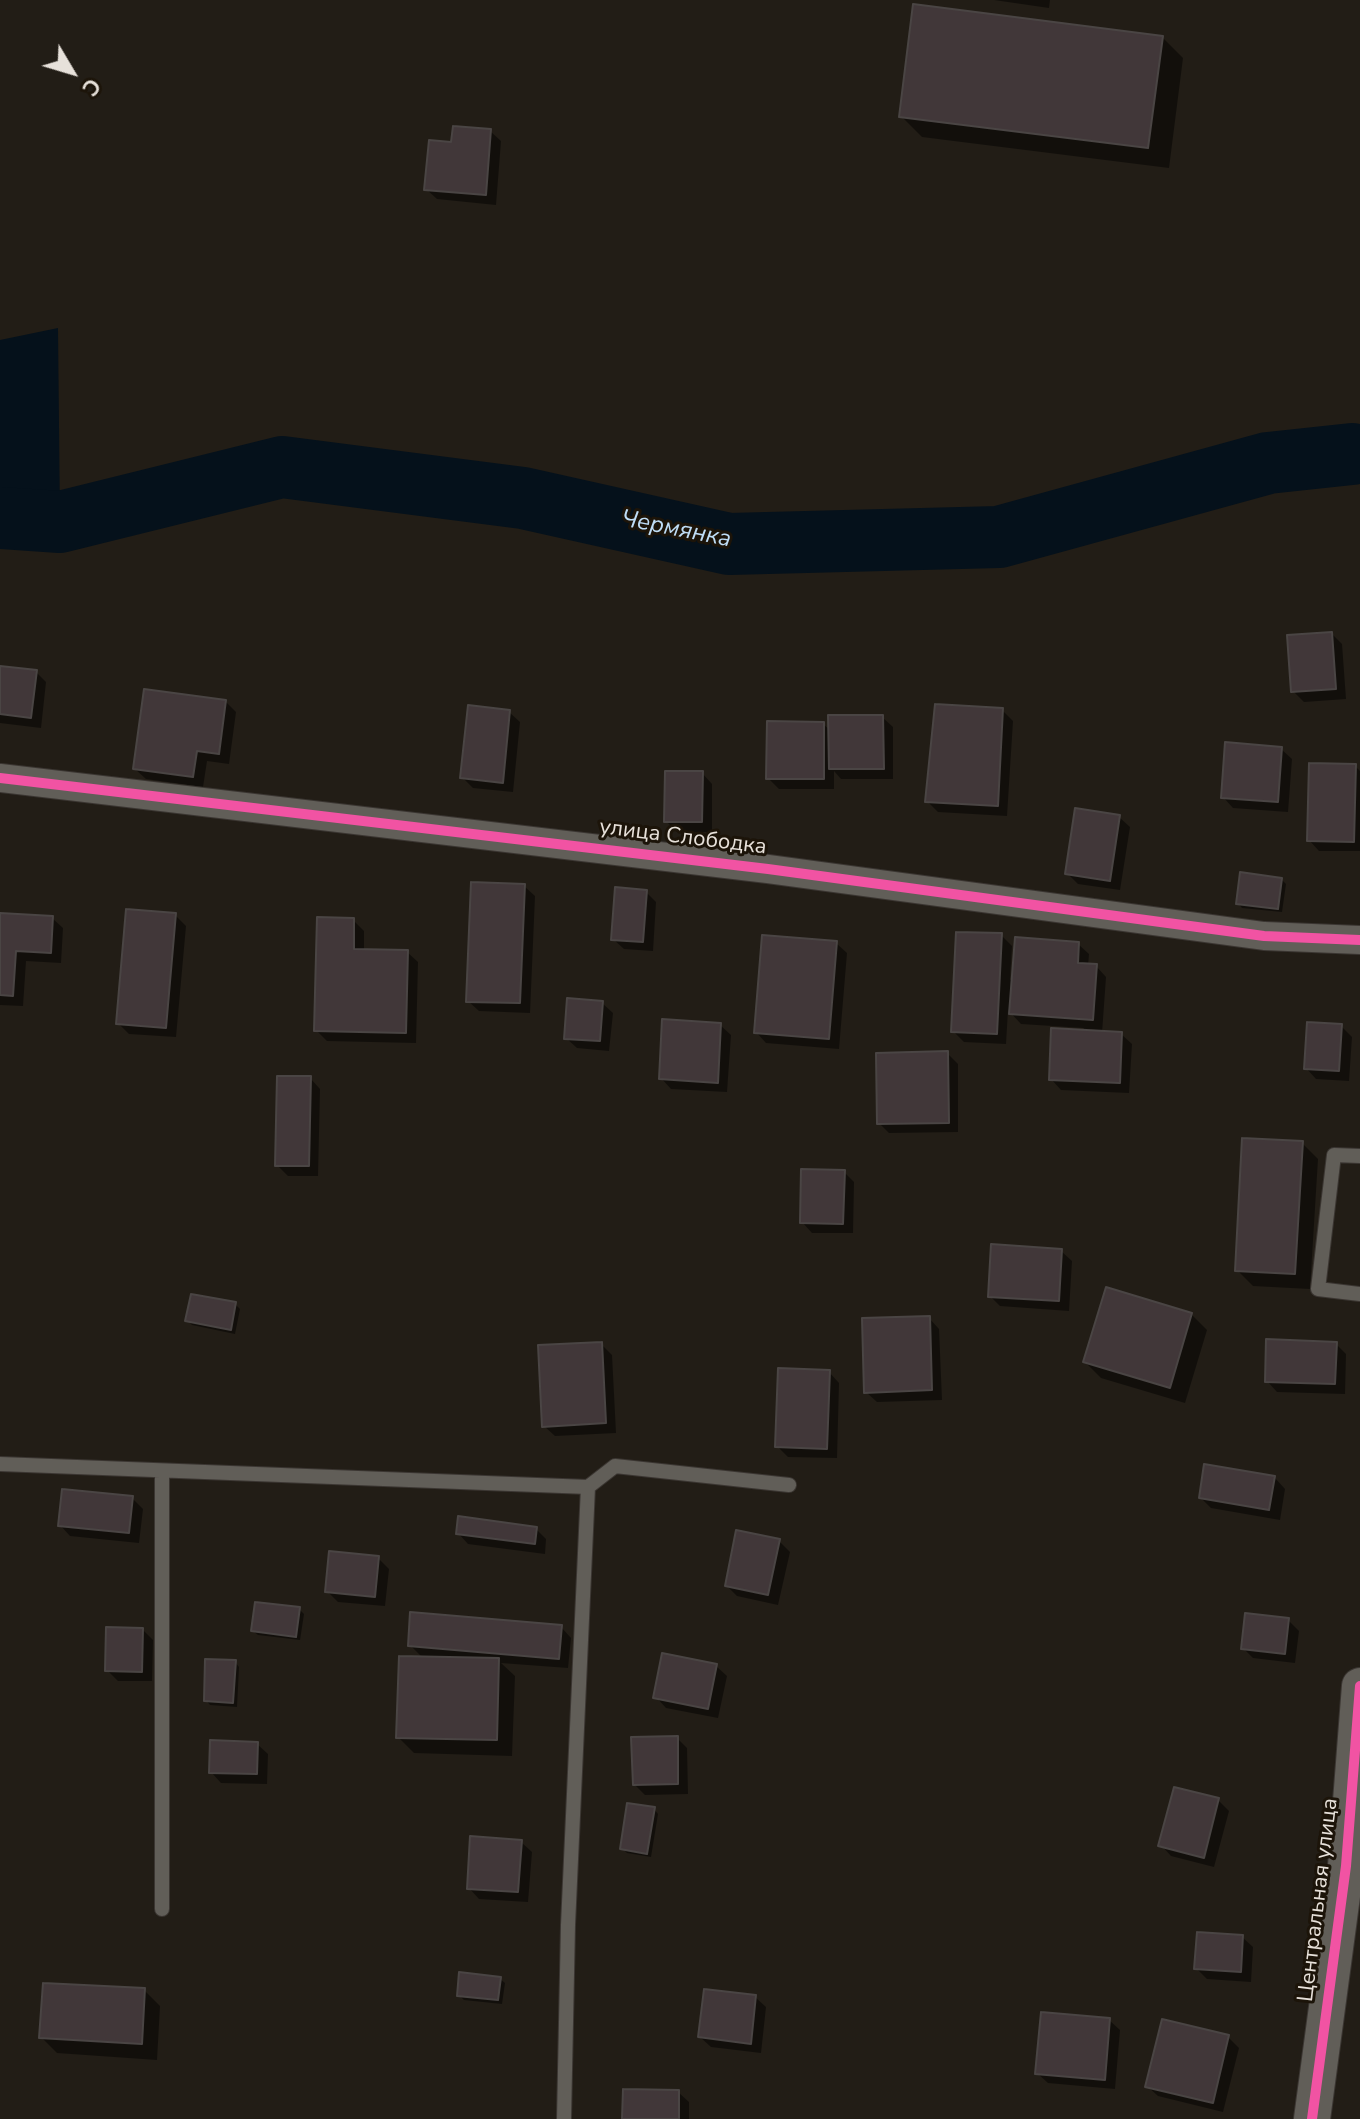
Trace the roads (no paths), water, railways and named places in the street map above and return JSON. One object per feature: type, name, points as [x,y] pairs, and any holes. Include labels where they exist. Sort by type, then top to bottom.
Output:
[{"type":"street","name":"улица Слободка","points":[[0,778],[768,869],[1264,936],[1360,940]]},
{"type":"street","name":"Центральная улица","points":[[1312,2119],[1346,1866],[1360,1686]]},
{"type":"lane","points":[[1360,1156],[1334,1155],[1318,1289],[1360,1294]]},
{"type":"lane","points":[[0,1464],[588,1487],[615,1466],[789,1485]]},
{"type":"lane","points":[[162,1472],[162,1909]]},
{"type":"lane","points":[[564,2119],[568,1910],[588,1487]]},
{"type":"waterway","name":"Чермянка","points":[[0,518],[60,522],[282,467],[523,498],[729,544],[999,537],[1268,463],[1352,454]]}]
